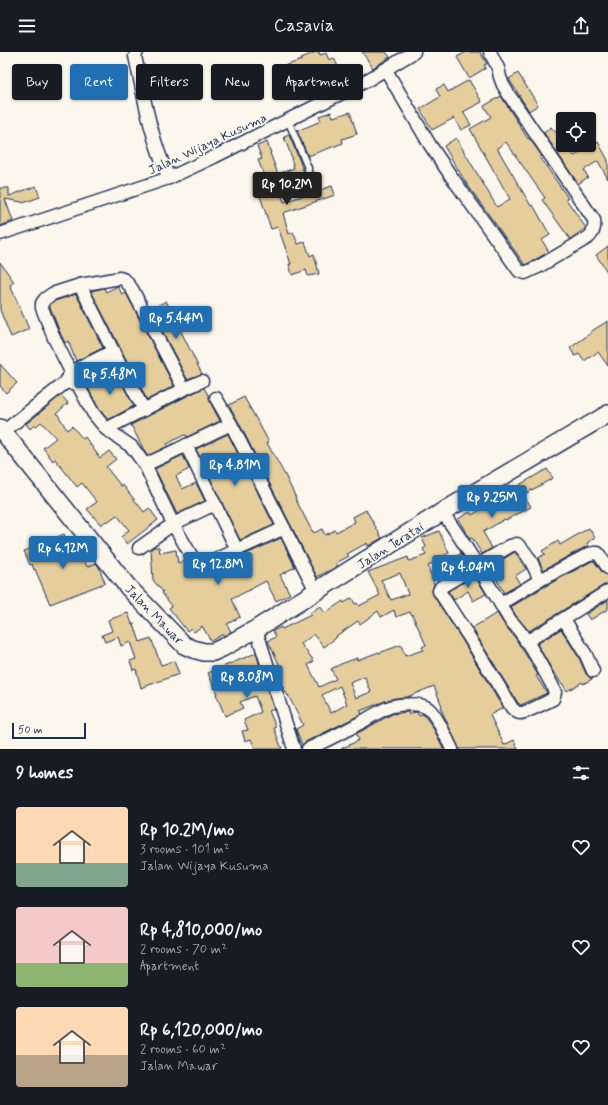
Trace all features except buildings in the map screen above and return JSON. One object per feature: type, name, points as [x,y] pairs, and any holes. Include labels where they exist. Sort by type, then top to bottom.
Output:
[{"type":"street","points":[[137,52],[135,56],[146,111],[153,136],[169,178]]},
{"type":"street","name":"Jalan Wijaya Kusuma","points":[[0,234],[169,178],[366,81],[414,52]]},
{"type":"street","points":[[386,70],[451,176],[519,271],[525,273],[538,267],[593,233],[595,227],[594,220],[509,95],[503,85],[498,68],[490,52]]},
{"type":"street","points":[[184,389],[132,289],[125,280],[120,278],[80,285],[52,294],[42,303],[42,308],[71,379],[93,413],[106,429],[132,447],[145,465],[173,524],[198,565],[209,563],[284,528]]},
{"type":"street","points":[[80,285],[144,410]]},
{"type":"street","points":[[2,430],[71,379],[116,356]]},
{"type":"street","points":[[106,429],[202,381]]},
{"type":"street","points":[[216,398],[316,591]]},
{"type":"street","name":"Jalan Teratai","points":[[256,629],[446,510],[608,414]]},
{"type":"street","points":[[145,465],[230,424]]},
{"type":"street","name":"Jalan Mawar","points":[[2,430],[128,587],[184,645],[193,650],[213,652],[256,629]]},
{"type":"street","points":[[186,445],[237,550]]},
{"type":"street","points":[[139,548],[173,524],[215,504]]},
{"type":"street","points":[[446,510],[480,564],[503,603],[510,620],[516,626],[555,692],[552,698],[520,713],[516,712],[512,708],[439,591],[441,587],[480,564],[510,546],[517,544],[527,554],[540,580]]},
{"type":"street","points":[[503,603],[540,580],[589,554],[598,553],[608,568]]},
{"type":"street","points":[[526,642],[608,591]]},
{"type":"street","points":[[564,619],[586,655],[593,671]]},
{"type":"street","points":[[256,629],[294,749]]},
{"type":"street","points":[[308,749],[329,740],[388,708],[403,704],[415,705],[429,709],[435,717],[452,749]]},
{"type":"lane","points":[[286,192],[304,184],[308,181],[309,177],[308,168],[288,120]]}]
